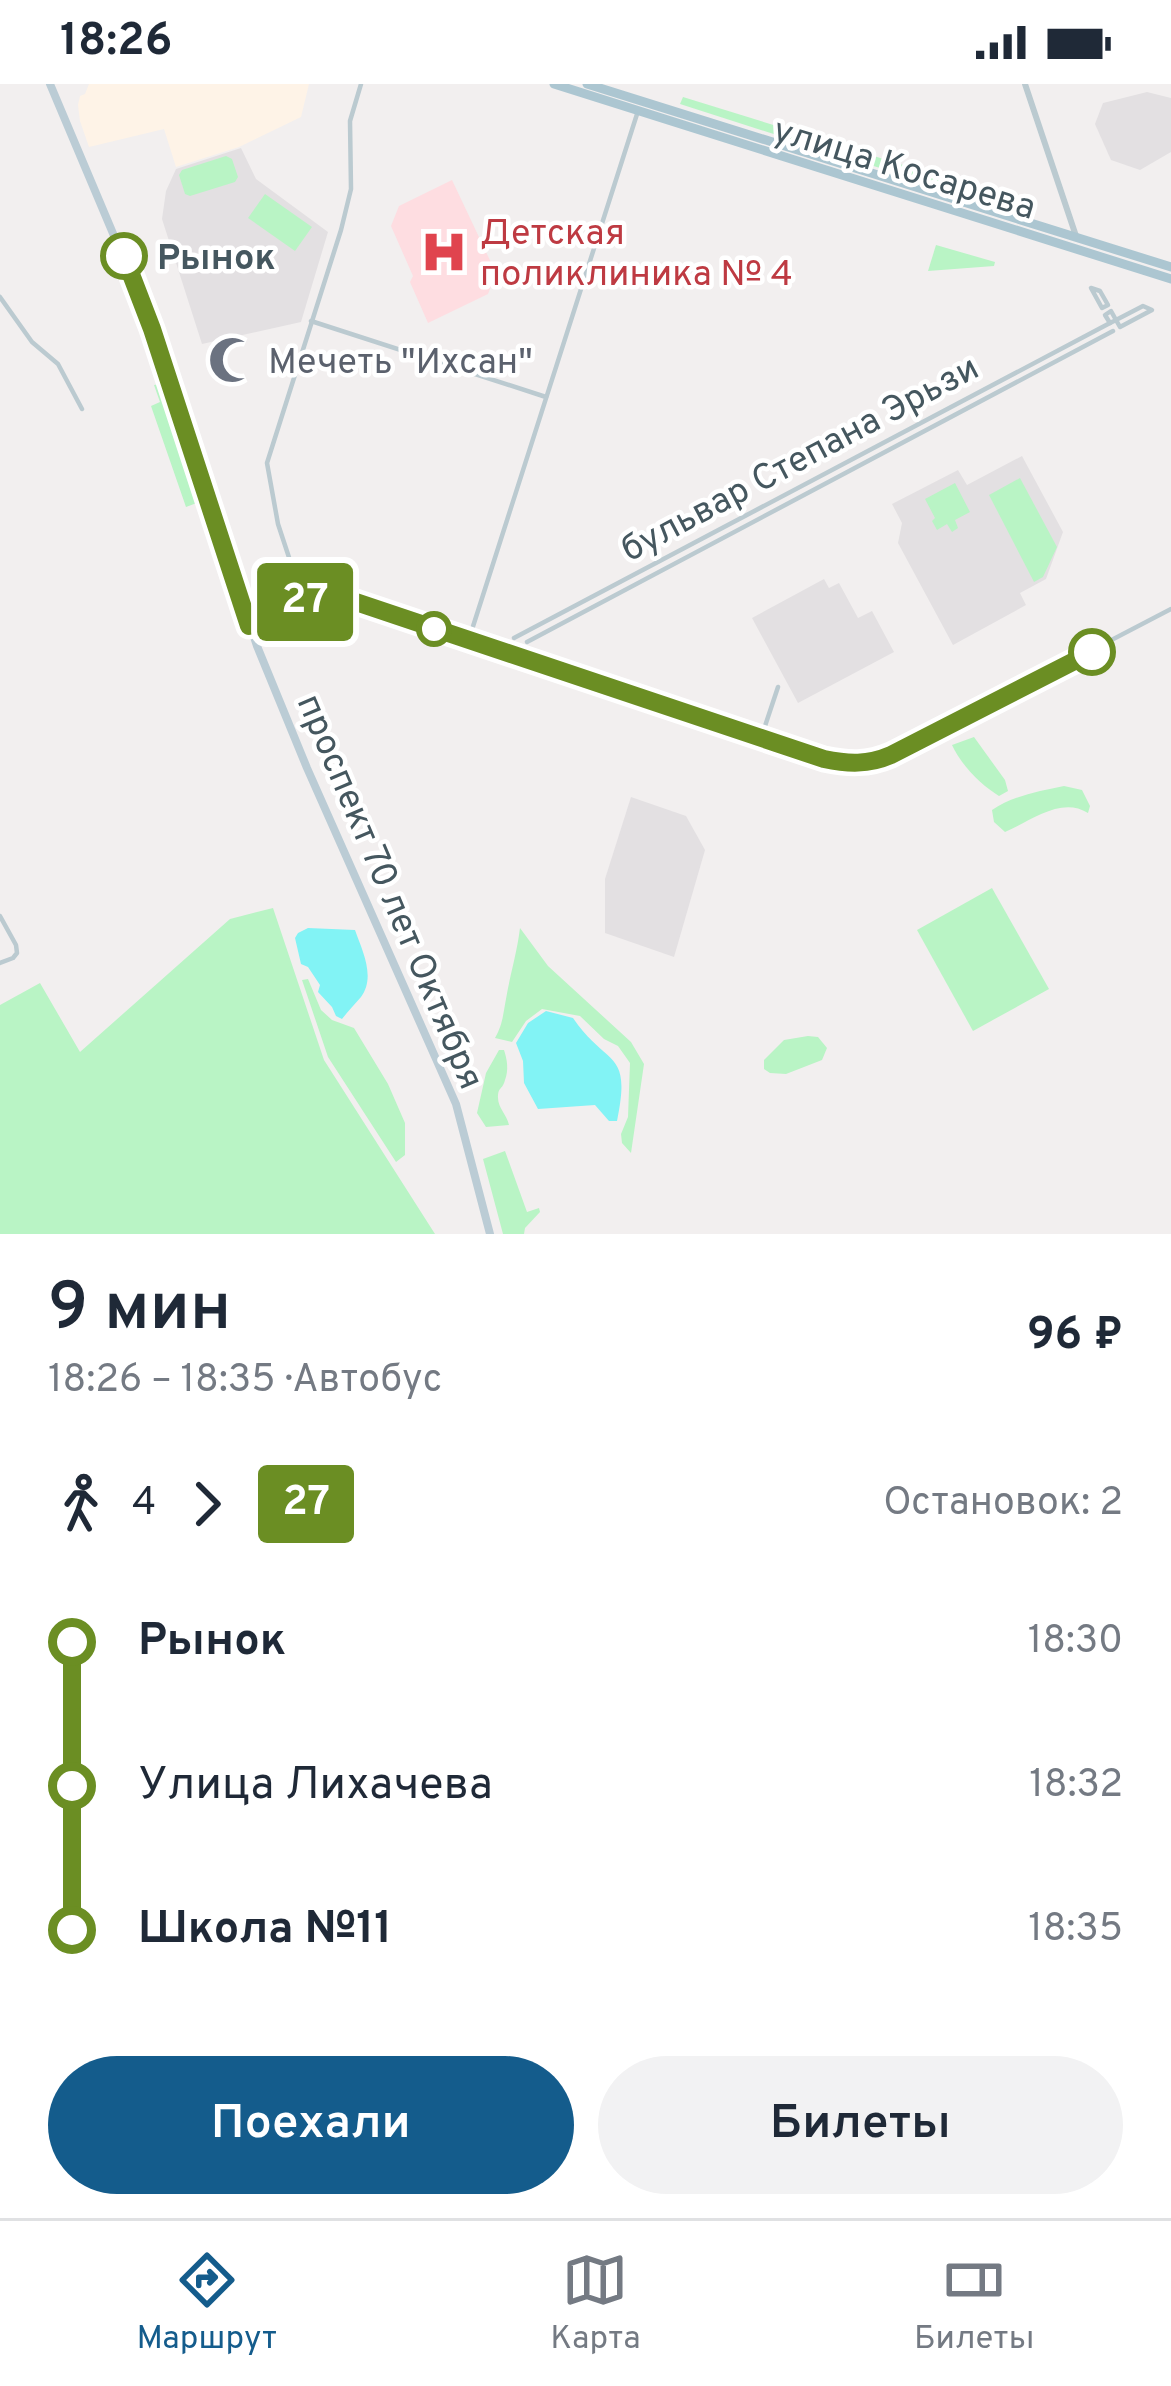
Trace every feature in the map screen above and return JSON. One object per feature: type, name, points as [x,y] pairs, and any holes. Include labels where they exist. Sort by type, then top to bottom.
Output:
[{"type":"main road","name":"проспект 70 лет Октября","points":[[52,84],[144,307],[249,626],[450,1089],[490,1234]]},
{"type":"main road","name":"улица Косарева","points":[[554,84],[639,106],[1074,242],[1171,267]]},
{"type":"main road","name":"улица Косарева","points":[[587,84],[639,106]]},
{"type":"main road","name":"улица Косарева","points":[[1074,242],[1171,279]]},
{"type":"street","points":[[304,603],[278,524],[267,463],[341,230],[351,189],[350,121],[361,84]]},
{"type":"street","points":[[1025,84],[1074,242]]},
{"type":"street","points":[[468,642],[639,106]]},
{"type":"street","points":[[0,297],[32,342],[58,364],[82,409]]},
{"type":"street","points":[[1142,306],[1153,310],[1120,328],[1113,325],[1142,306]]},
{"type":"street","points":[[311,321],[546,397]]},
{"type":"street","name":"бульвар Степана Эрьзи","points":[[514,638],[1113,325]]},
{"type":"street","name":"бульвар Степана Эрьзи","points":[[526,642],[1113,325]]},
{"type":"street","points":[[249,626],[304,603],[328,596],[344,598],[841,763],[878,760],[1171,610]]},
{"type":"street","points":[[760,739],[778,687]]},
{"type":"street","points":[[0,916],[17,953],[0,963]]},
{"type":"shaded area","points":[[89,84],[309,84],[301,117],[239,147],[176,167],[164,129],[89,147],[78,105]]},
{"type":"shaded area","points":[[1147,92],[1171,98],[1171,152],[1140,170],[1111,160],[1095,124],[1103,103]]},
{"type":"shaded area","points":[[241,148],[256,179],[328,232],[301,322],[202,344],[162,219],[166,191],[176,169]]},
{"type":"shaded area","name":"Детская поликлиника № 4","points":[[452,180],[496,273],[488,294],[428,323],[391,226],[399,206]]},
{"type":"shaded area","points":[[1022,456],[1063,532],[1046,579],[1020,593],[1026,605],[953,645],[898,543],[902,523],[892,504],[958,470],[967,485]]},
{"type":"shaded area","points":[[824,579],[829,588],[839,583],[858,618],[872,611],[894,652],[798,703],[752,618]]},
{"type":"shaded area","points":[[631,797],[686,816],[705,850],[674,957],[605,933],[605,879]]},
{"type":"green space","points":[[683,97],[1013,199],[1011,210],[680,104]]},
{"type":"green space","points":[[226,156],[232,159],[238,177],[235,182],[185,194],[182,170]]},
{"type":"green space","points":[[265,194],[312,227],[295,251],[248,218]]},
{"type":"green space","points":[[936,245],[995,262],[994,266],[928,271]]},
{"type":"green space","points":[[166,383],[202,501],[186,507],[151,406],[160,402],[154,385]]},
{"type":"green space","points":[[1020,478],[1057,547],[1043,577],[1034,582],[989,495]]},
{"type":"green space","points":[[955,483],[970,512],[955,520],[958,528],[952,532],[947,524],[937,530],[925,499]]},
{"type":"green space","points":[[974,737],[1005,780],[1008,791],[999,796],[972,774],[952,745]]},
{"type":"green space","points":[[1064,786],[1082,790],[1090,806],[1088,813],[1078,808],[1057,809],[1005,832],[994,822],[992,810],[1000,805]]},
{"type":"green space","points":[[992,888],[1049,989],[973,1031],[917,930]]},
{"type":"green space","points":[[273,908],[324,1060],[435,1234],[0,1234],[0,1005],[40,983],[80,1052],[230,919]]},
{"type":"green space","points":[[520,928],[548,966],[631,1042],[644,1064],[631,1153],[621,1134],[628,1117],[630,1063],[618,1046],[580,1016],[542,1009],[526,1021],[512,1042],[495,1038]]},
{"type":"green space","points":[[308,979],[321,1010],[354,1028],[388,1084],[405,1123],[405,1155],[396,1162],[328,1057],[302,980]]},
{"type":"green space","points":[[818,1037],[827,1048],[822,1060],[786,1074],[764,1069],[764,1060],[784,1040]]},
{"type":"green space","points":[[499,1050],[504,1050],[507,1068],[498,1102],[509,1125],[486,1127],[477,1113],[486,1073]]},
{"type":"green space","points":[[505,1151],[527,1212],[539,1208],[540,1212],[524,1234],[503,1234],[483,1159]]},
{"type":"water","points":[[308,928],[355,930],[367,981],[361,997],[342,1019],[318,992],[320,985],[308,967],[301,964],[295,938]]},
{"type":"water","points":[[546,1011],[573,1018],[619,1070],[617,1121],[609,1121],[595,1105],[538,1109],[524,1083],[516,1043],[528,1023]]},
{"type":"bus line","name":"27","points":[[124,256],[249,626],[319,598],[344,598],[824,759],[854,764],[891,755],[1092,652]]},
{"type":"place","name":"Детская поликлиника № 4","points":[[444,252]]},
{"type":"place","name":"Рынок","points":[[124,256]]},
{"type":"place","name":"Мечеть \"Ихсан\"","points":[[232,360]]}]
